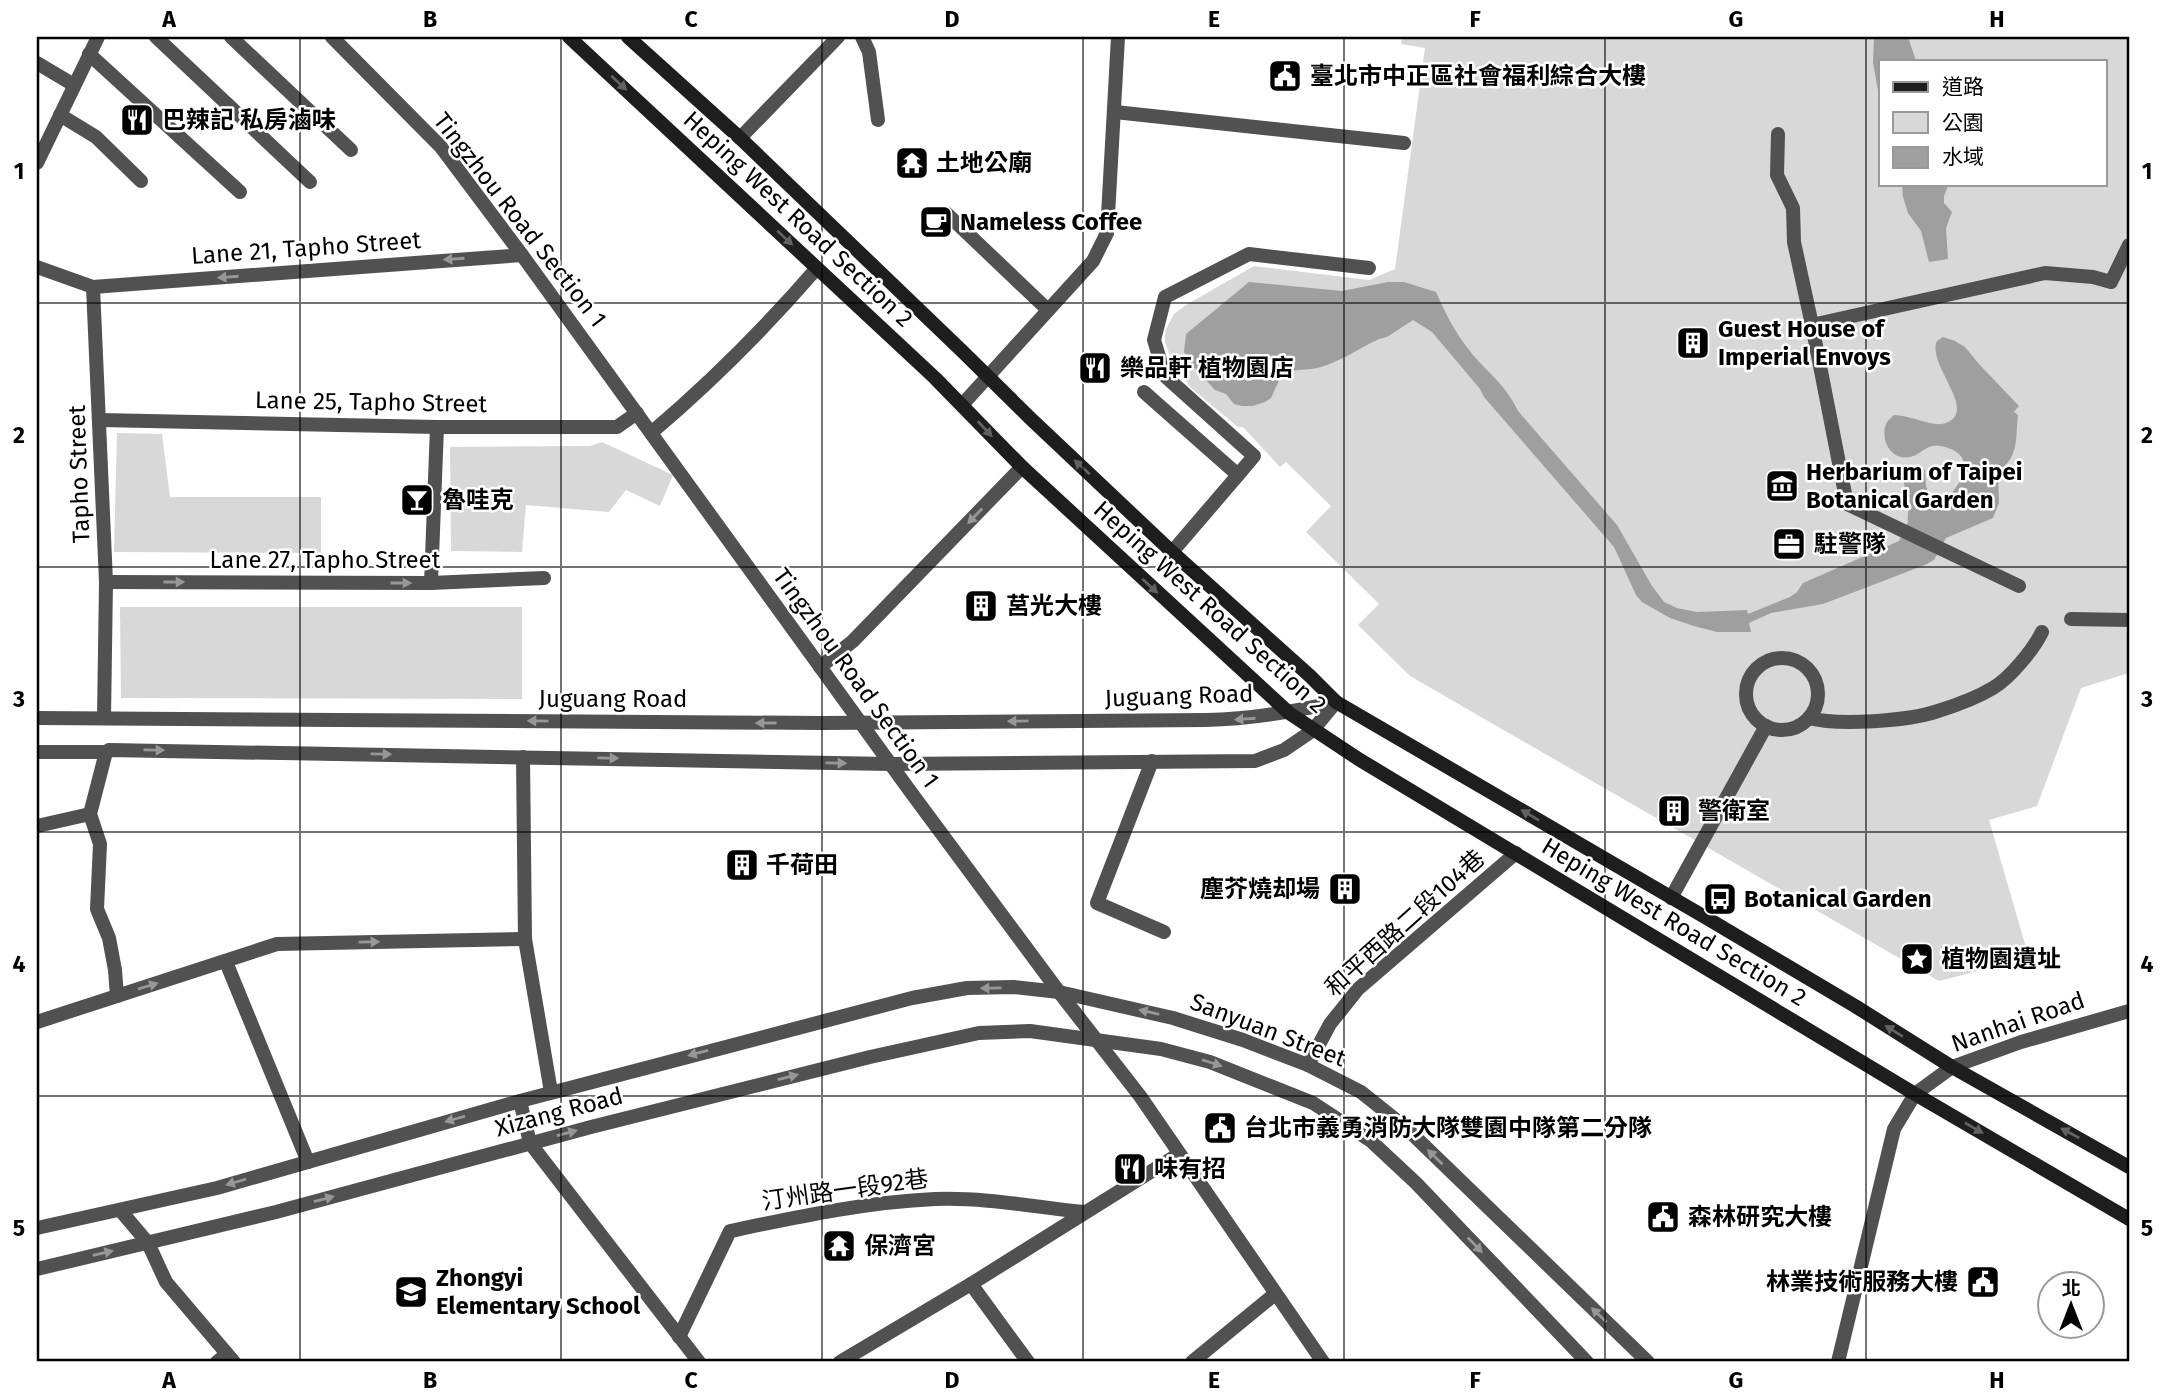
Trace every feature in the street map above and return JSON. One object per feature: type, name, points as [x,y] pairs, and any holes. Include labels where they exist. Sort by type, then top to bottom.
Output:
[{"type":"main road","name":"Heping West Road Section 2","points":[[569,37],[962,405],[1022,467],[1289,713],[1312,730],[1915,1094],[2129,1220]]},
{"type":"main road","name":"Heping West Road Section 2","points":[[628,37],[740,138],[1172,552],[1336,702],[1864,1011],[1952,1067],[2129,1167]]},
{"type":"street","points":[[37,163],[98,37]]},
{"type":"street","points":[[156,37],[310,182]]},
{"type":"street","points":[[231,37],[351,150]]},
{"type":"street","name":"Tingzhou Road Section 1","points":[[331,37],[441,147],[523,255],[890,764],[1059,992],[1140,1096],[1324,1362]]},
{"type":"street","points":[[740,138],[838,37]]},
{"type":"street","points":[[862,37],[869,52],[878,120]]},
{"type":"street","points":[[962,405],[1093,261],[1107,233],[1118,37]]},
{"type":"street","points":[[89,54],[240,192]]},
{"type":"street","points":[[37,63],[74,85]]},
{"type":"street","points":[[1115,112],[1404,143]]},
{"type":"street","points":[[60,115],[96,137],[141,181]]},
{"type":"street","points":[[1778,134],[1777,175],[1793,208],[1794,242],[1847,504],[2019,586]]},
{"type":"street","points":[[946,213],[1048,310]]},
{"type":"street","points":[[1812,325],[2045,273],[2094,277],[2111,282],[2129,245]]},
{"type":"street","points":[[1172,552],[1254,456],[1165,376],[1154,340],[1165,297],[1250,254],[1369,268]]},
{"type":"street","name":"Lane 21, Tapho Street","points":[[93,287],[523,255]]},
{"type":"street","points":[[37,267],[93,287]]},
{"type":"street","points":[[651,433],[742,349],[817,268]]},
{"type":"street","name":"Tapho Street","points":[[93,287],[106,582],[104,718]]},
{"type":"street","points":[[1144,391],[1238,475]]},
{"type":"street","name":"Lane 25, Tapho Street","points":[[100,420],[437,427],[617,427],[637,413]]},
{"type":"street","points":[[431,583],[437,427]]},
{"type":"street","points":[[820,667],[853,641],[1022,467]]},
{"type":"street","name":"Lane 27, Tapho Street","points":[[106,582],[431,583],[544,578]]},
{"type":"street","points":[[2071,619],[2129,620]]},
{"type":"street","points":[[1809,718],[1823,722],[1853,722],[1937,712],[1994,688],[2034,650],[2042,632]]},
{"type":"street","points":[[1790,658],[1813,674],[1819,692],[1815,710],[1809,718],[1794,729],[1774,730],[1751,714],[1746,686],[1755,669],[1771,659],[1790,658]]},
{"type":"street","points":[[37,752],[109,750],[890,764],[1255,761],[1284,750],[1312,730],[1336,702]]},
{"type":"street","name":"Juguang Road","points":[[37,718],[862,723],[1206,720],[1249,719],[1336,702]]},
{"type":"street","points":[[1671,898],[1766,726]]},
{"type":"street","points":[[106,752],[90,814],[100,844],[97,909],[109,938],[117,996]]},
{"type":"street","points":[[523,757],[525,939],[551,1092]]},
{"type":"street","points":[[1152,761],[1097,903],[1164,932]]},
{"type":"street","points":[[37,826],[90,814]]},
{"type":"street","name":"和平西路二段104巷","points":[[1308,1065],[1330,1024],[1358,989],[1516,853]]},
{"type":"street","points":[[37,1022],[277,944],[525,939]]},
{"type":"street","points":[[226,962],[308,1161]]},
{"type":"street","name":"Xizang Road","points":[[37,1228],[217,1188],[551,1092],[912,998],[967,988],[1014,987],[1059,992]]},
{"type":"street","name":"Sanyuan Street","points":[[1059,992],[1173,1018],[1243,1040],[1308,1065],[1361,1092],[1406,1128],[1648,1362]]},
{"type":"street","name":"Nanhai Road","points":[[1838,1362],[1894,1129],[1915,1094],[1952,1067],[2021,1041],[2129,1011]]},
{"type":"street","name":"Xizang Road","points":[[37,1269],[276,1212],[530,1143],[870,1057],[978,1033],[1030,1031],[1097,1041]]},
{"type":"street","name":"Sanyuan Street","points":[[1097,1041],[1161,1049],[1210,1062],[1313,1103],[1371,1141],[1416,1182],[1587,1362]]},
{"type":"street","points":[[520,1101],[530,1143],[699,1362]]},
{"type":"street","points":[[840,1362],[1179,1154]]},
{"type":"street","name":"汀州路一段92巷","points":[[679,1337],[730,1231],[825,1211],[935,1199],[1084,1212]]},
{"type":"street","points":[[120,1210],[148,1243],[166,1282],[226,1360]]},
{"type":"street","points":[[971,1284],[1028,1362]]},
{"type":"street","points":[[1192,1362],[1275,1294]]},
{"type":"green space","points":[[1402,37],[2129,37],[2129,673],[2081,688],[2037,806],[1989,820],[2029,958],[1939,981],[1410,676],[1358,625],[1379,604],[1306,532],[1331,506],[1286,462],[1280,467],[1243,427],[1238,427],[1191,388],[1173,364],[1165,342],[1165,331],[1174,314],[1254,266],[1369,280],[1395,269],[1425,48],[1401,44]]},
{"type":"green space","points":[[117,433],[162,434],[170,497],[321,497],[321,553],[114,552]]},
{"type":"green space","points":[[602,442],[673,475],[660,506],[626,490],[609,512],[526,505],[522,552],[451,551],[450,447],[590,446]]},
{"type":"green space","points":[[120,607],[522,607],[522,699],[121,698]]},
{"type":"water","points":[[1874,37],[1908,37],[1916,60],[1879,60],[1879,96],[1873,63]]},
{"type":"water","points":[[1902,186],[1948,186],[1944,196],[1944,203],[1952,212],[1946,228],[1948,259],[1929,262],[1921,231],[1908,213]]},
{"type":"water","points":[[1249,282],[1342,291],[1388,282],[1404,282],[1436,292],[1469,350],[1502,385],[1518,411],[1617,525],[1664,602],[1677,608],[1697,612],[1747,610],[1748,614],[1790,597],[1803,583],[1899,541],[1908,522],[1909,504],[1904,484],[1906,469],[1916,466],[1923,468],[1926,487],[1934,496],[1947,498],[1954,491],[1963,475],[1963,460],[1959,454],[1951,449],[1935,446],[1914,456],[1897,456],[1886,443],[1885,436],[1886,424],[1894,415],[1941,424],[1955,417],[1955,398],[1938,362],[1936,351],[1937,341],[1943,337],[1965,347],[2019,406],[2014,412],[2018,415],[2015,446],[2010,459],[1998,472],[1999,503],[1993,518],[1946,538],[1934,560],[1823,604],[1771,613],[1749,623],[1751,632],[1717,632],[1670,618],[1642,602],[1636,595],[1614,547],[1484,397],[1432,332],[1413,320],[1387,337],[1343,358],[1316,368],[1282,374],[1271,398],[1265,402],[1242,406],[1234,404],[1226,394],[1215,390],[1191,364],[1184,352],[1186,334]]},
{"type":"place","name":"臺北市中正區社會福利綜合大樓","points":[[1285,76]]},
{"type":"place","name":"巴辣記 私房滷味","points":[[137,120]]},
{"type":"place","name":"土地公廟","points":[[912,163]]},
{"type":"place","name":"Nameless Coffee","points":[[936,222]]},
{"type":"place","name":"Guest House of Imperial Envoys","points":[[1693,343]]},
{"type":"place","name":"樂品軒 植物園店","points":[[1095,368]]},
{"type":"place","name":"Herbarium of Taipei Botanical Garden","points":[[1782,486]]},
{"type":"place","name":"魯哇克","points":[[417,500]]},
{"type":"place","name":"駐警隊","points":[[1789,544]]},
{"type":"place","name":"莒光大樓","points":[[981,606]]},
{"type":"place","name":"警衛室","points":[[1674,811]]},
{"type":"place","name":"千荷田","points":[[742,865]]},
{"type":"place","name":"塵芥燒却場","points":[[1345,889]]},
{"type":"place","name":"Botanical Garden","points":[[1720,899]]},
{"type":"place","name":"植物園遺址","points":[[1917,959]]},
{"type":"place","name":"台北市義勇消防大隊雙園中隊第二分隊","points":[[1220,1128]]},
{"type":"place","name":"味有招","points":[[1130,1169]]},
{"type":"place","name":"森林研究大樓","points":[[1663,1217]]},
{"type":"place","name":"保濟宮","points":[[839,1246]]},
{"type":"place","name":"林業技術服務大樓","points":[[1983,1282]]},
{"type":"place","name":"Zhongyi Elementary School","points":[[411,1292]]}]
